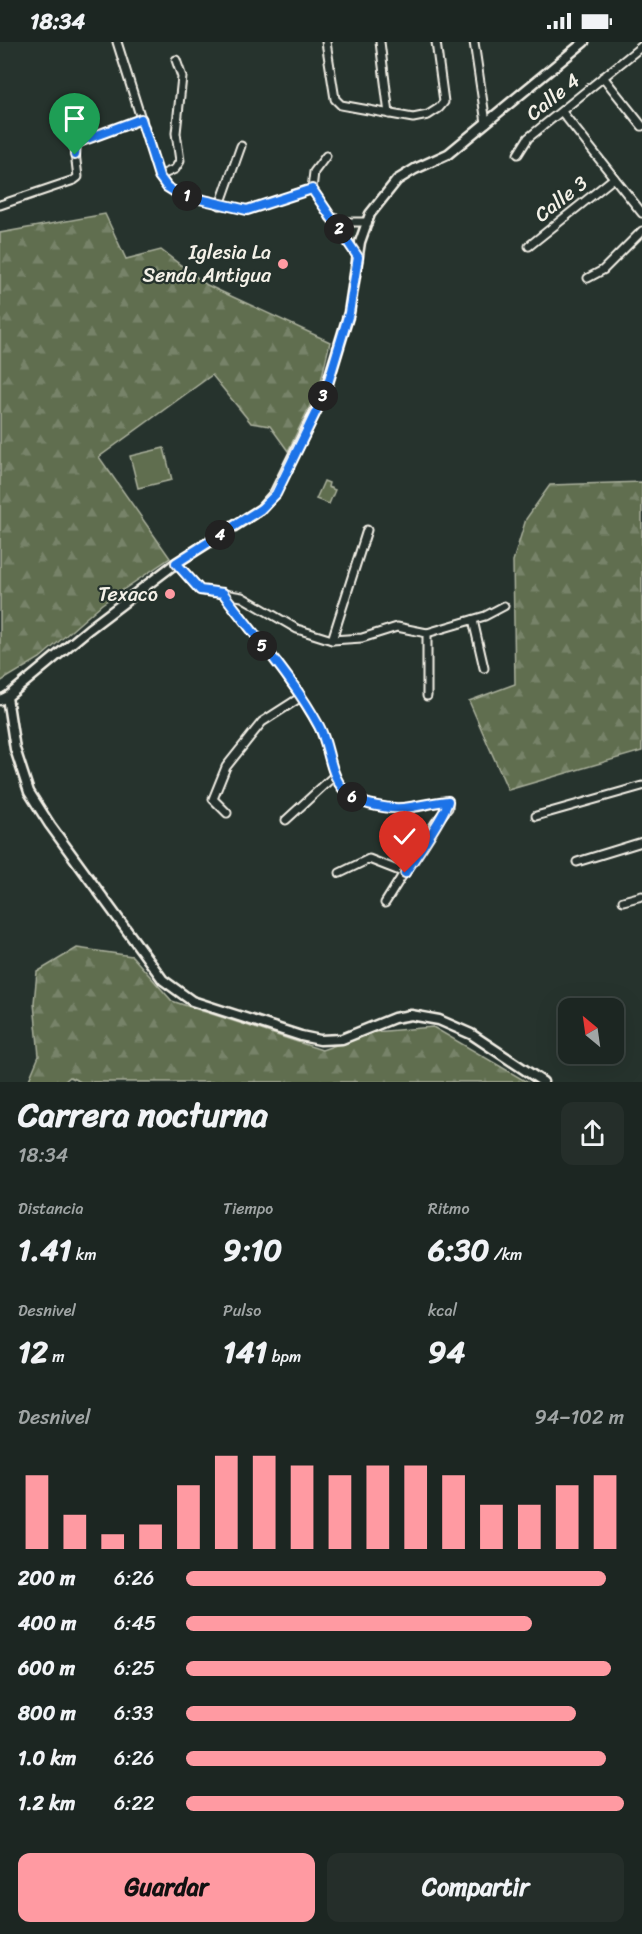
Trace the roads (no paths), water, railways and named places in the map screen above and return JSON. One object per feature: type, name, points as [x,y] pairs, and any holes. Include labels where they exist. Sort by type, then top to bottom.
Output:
[{"type":"street","points":[[117,42],[159,176],[167,187],[178,194],[247,210],[312,189]]},
{"type":"street","points":[[326,42],[334,99],[341,105],[413,118],[428,115],[444,102],[436,42]]},
{"type":"street","points":[[380,42],[389,114]]},
{"type":"street","points":[[474,42],[486,123]]},
{"type":"street","points":[[543,1082],[471,1034],[439,1020],[411,1015],[394,1018],[342,1039],[320,1040],[192,1001],[163,980],[50,825],[29,792],[15,749],[3,699],[89,629],[176,563],[261,509],[276,494],[325,393],[349,313],[360,242],[368,218],[397,180],[448,154],[584,42]]},
{"type":"street","name":"Calle 4","points":[[518,154],[528,138],[642,46]]},
{"type":"street","points":[[159,176],[175,169],[180,160],[176,134],[182,77],[176,60]]},
{"type":"street","points":[[603,77],[642,126]]},
{"type":"street","points":[[562,112],[642,213]]},
{"type":"street","points":[[0,205],[74,180],[78,177],[74,145],[76,143],[141,119]]},
{"type":"street","points":[[220,205],[241,146]]},
{"type":"street","points":[[326,156],[314,172],[312,189],[358,257]]},
{"type":"street","name":"Calle 3","points":[[528,246],[614,178]]},
{"type":"street","points":[[330,217],[347,222],[368,218]]},
{"type":"street","points":[[588,278],[603,270],[642,231]]},
{"type":"street","points":[[332,640],[367,530]]},
{"type":"street","points":[[176,563],[200,590],[242,597],[297,629],[332,640],[362,638],[397,627],[427,633],[485,616],[504,606]]},
{"type":"street","points":[[223,593],[301,697],[321,728],[335,776],[344,790],[352,797],[373,805],[403,808],[448,801],[448,808],[436,822],[385,903]]},
{"type":"street","points":[[473,620],[484,668]]},
{"type":"street","points":[[427,633],[427,696]]},
{"type":"street","points":[[227,813],[213,799],[226,767],[262,722],[301,697]]},
{"type":"street","points":[[286,820],[335,776]]},
{"type":"street","points":[[536,816],[642,786]]},
{"type":"street","points":[[577,862],[642,842]]},
{"type":"street","points":[[340,873],[369,859],[405,873]]},
{"type":"street","points":[[623,902],[642,896]]},
{"type":"place","name":"Iglesia La Senda Antigua","points":[[283,264]]},
{"type":"place","name":"Texaco","points":[[170,594]]}]
